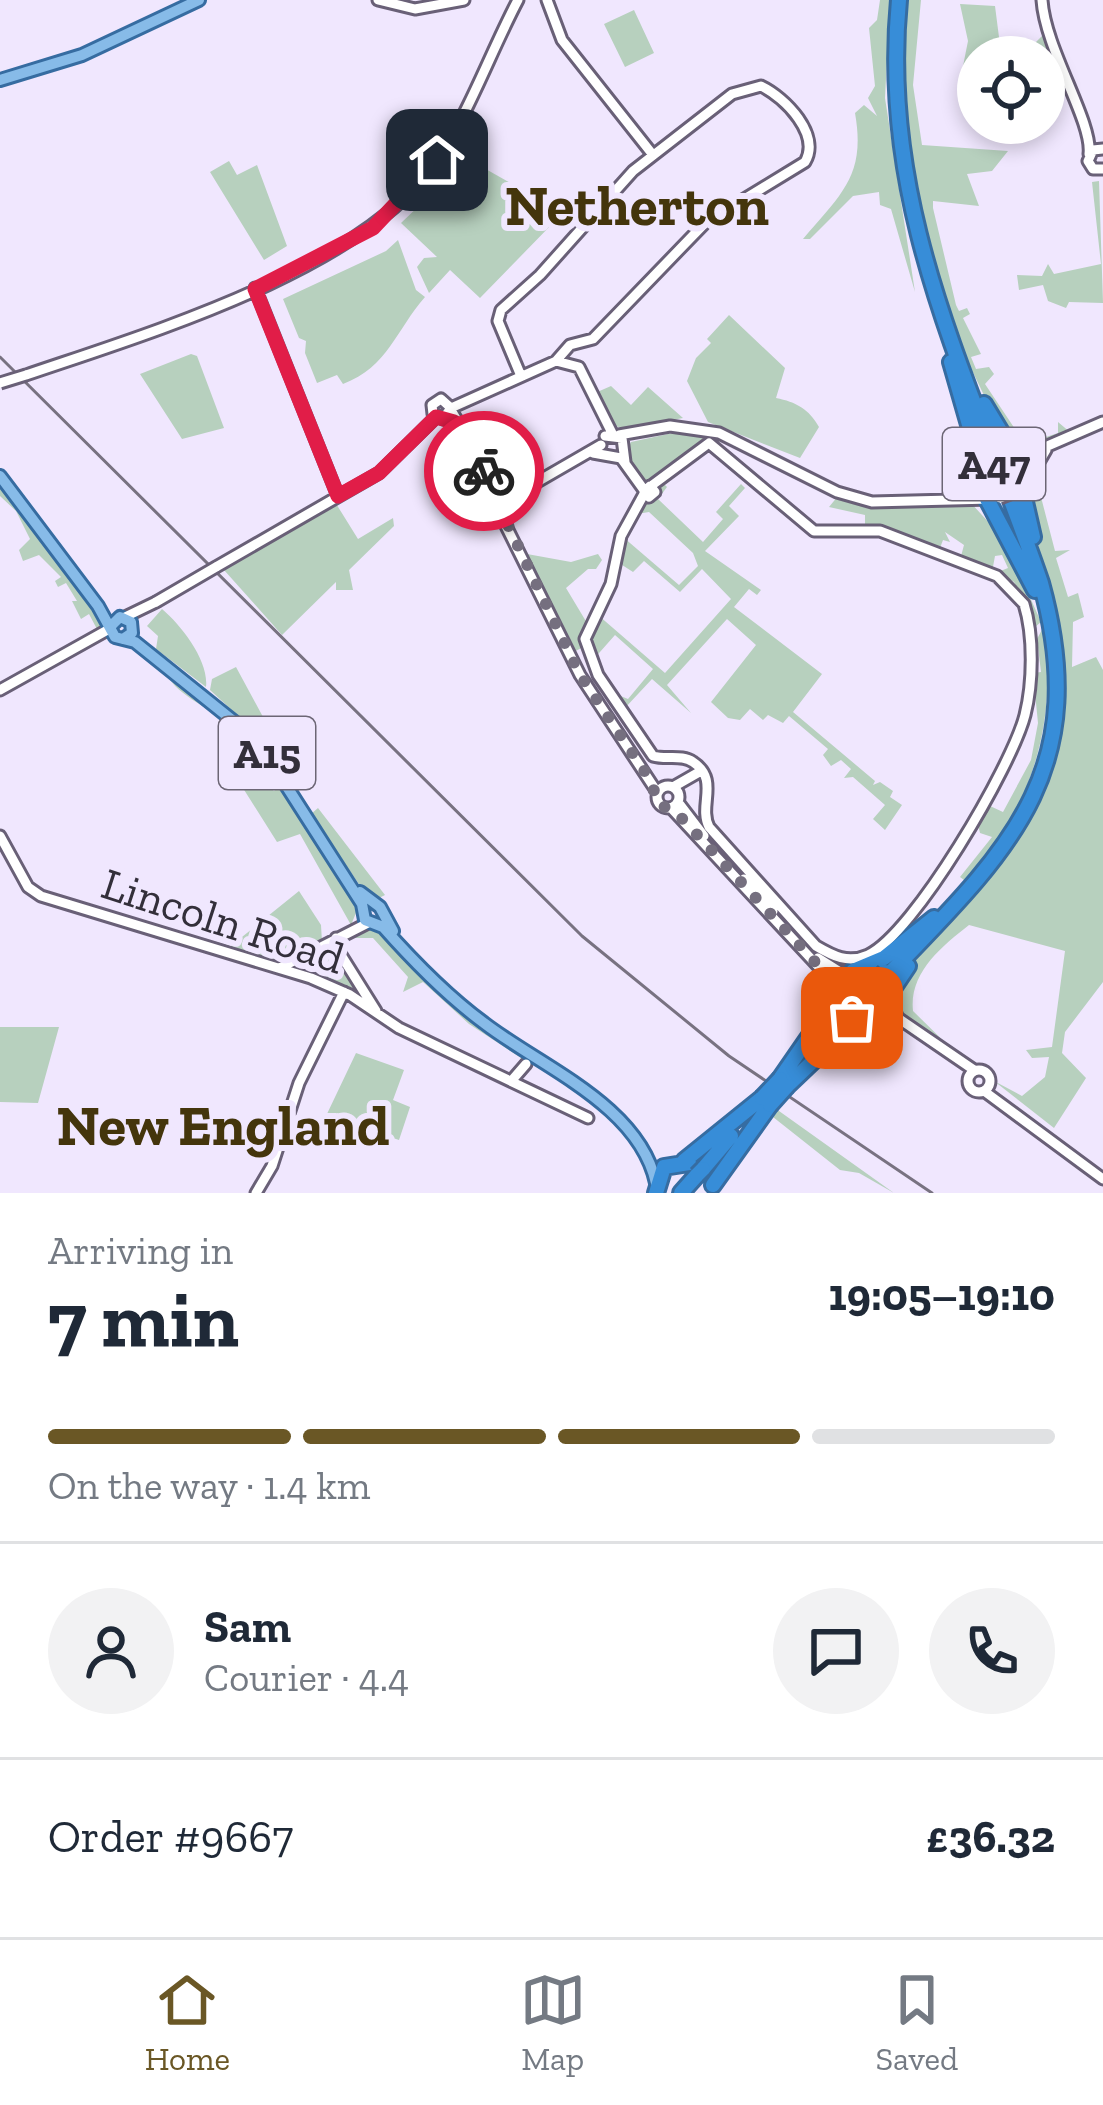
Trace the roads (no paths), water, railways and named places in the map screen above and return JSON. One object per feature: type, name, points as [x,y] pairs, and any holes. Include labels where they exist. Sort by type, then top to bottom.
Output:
[{"type":"highway","name":"A47","points":[[896,0],[895,76],[902,171],[921,257],[1050,621]]},
{"type":"highway","name":"A47","points":[[946,336],[1012,453]]},
{"type":"highway","name":"A47","points":[[946,336],[977,467]]},
{"type":"highway","name":"A47","points":[[783,1082],[846,1016],[884,985],[1004,843],[1038,772],[1052,695],[1050,621],[1025,482]]},
{"type":"highway","name":"A47","points":[[989,498],[1050,621]]},
{"type":"highway","name":"A47","points":[[849,973],[890,954],[952,906]]},
{"type":"highway","points":[[684,1193],[706,1178],[783,1082],[836,995]]},
{"type":"highway","points":[[783,1082],[829,1046],[875,1022]]},
{"type":"highway","points":[[656,1188],[668,1164],[685,1161],[766,1102]]},
{"type":"highway","points":[[685,1161],[706,1178]]},
{"type":"main road","points":[[0,80],[82,55],[199,0]]},
{"type":"main road","name":"A15","points":[[0,472],[122,628],[260,736],[348,877],[367,918],[535,1060],[583,1087],[635,1141],[656,1188]]},
{"type":"main road","name":"A15","points":[[535,1060],[583,1087],[654,1157],[668,1164]]},
{"type":"street","points":[[378,0],[415,9],[464,0]]},
{"type":"street","points":[[0,383],[255,289],[359,236],[437,160],[518,0]]},
{"type":"street","points":[[547,0],[562,40],[652,155]]},
{"type":"street","points":[[1042,0],[1053,58],[1097,150],[1103,186]]},
{"type":"street","points":[[0,690],[88,640],[122,628],[154,603],[374,475],[445,412],[575,356],[613,324],[705,223],[807,158],[812,146],[806,131],[775,93],[752,86],[732,94],[652,155],[498,314],[521,376]]},
{"type":"street","points":[[255,289],[338,496]]},
{"type":"street","points":[[575,356],[611,444],[648,490]]},
{"type":"street","points":[[445,412],[492,483],[580,675],[651,781],[672,794],[811,952],[849,973],[874,975],[884,985],[898,1018],[971,1074]]},
{"type":"street","points":[[933,501],[963,488],[977,467],[1012,453],[1050,446],[1103,422]]},
{"type":"street","points":[[503,505],[611,444],[660,428],[703,430],[754,448],[837,491],[881,502],[989,498],[1025,482],[1050,446]]},
{"type":"street","points":[[709,443],[814,531],[871,528],[985,572],[1012,587],[1028,616],[1025,713],[1009,756],[962,842],[890,938],[867,956],[835,957],[816,946],[706,821],[709,784],[701,770],[689,760],[661,759],[645,747],[586,650],[586,630],[611,584],[621,536],[648,490],[709,443]]},
{"type":"street","points":[[1012,453],[1025,482]]},
{"type":"street","points":[[977,467],[989,498]]},
{"type":"street","points":[[672,794],[701,770]]},
{"type":"street","points":[[672,794],[830,978],[852,1018],[906,1030],[971,1074],[987,1072],[987,1086]]},
{"type":"street","name":"Lincoln Road","points":[[0,836],[28,887],[40,895],[280,968],[363,999],[379,1015],[588,1118]]},
{"type":"street","points":[[280,968],[336,942],[367,918]]},
{"type":"street","points":[[336,942],[363,999]]},
{"type":"street","points":[[306,956],[302,967],[310,978]]},
{"type":"street","points":[[836,995],[849,973]]},
{"type":"street","points":[[875,1022],[884,985]]},
{"type":"street","points":[[256,1193],[275,1159],[299,1083],[344,992]]},
{"type":"street","points":[[513,1079],[535,1060]]},
{"type":"street","points":[[971,1074],[971,1089],[987,1086],[1103,1176]]},
{"type":"railway","points":[[0,357],[582,936],[729,1056],[932,1193]]},
{"type":"district","name":"Netherton","points":[[637,205]]},
{"type":"district","name":"New England","points":[[223,1125]]}]
